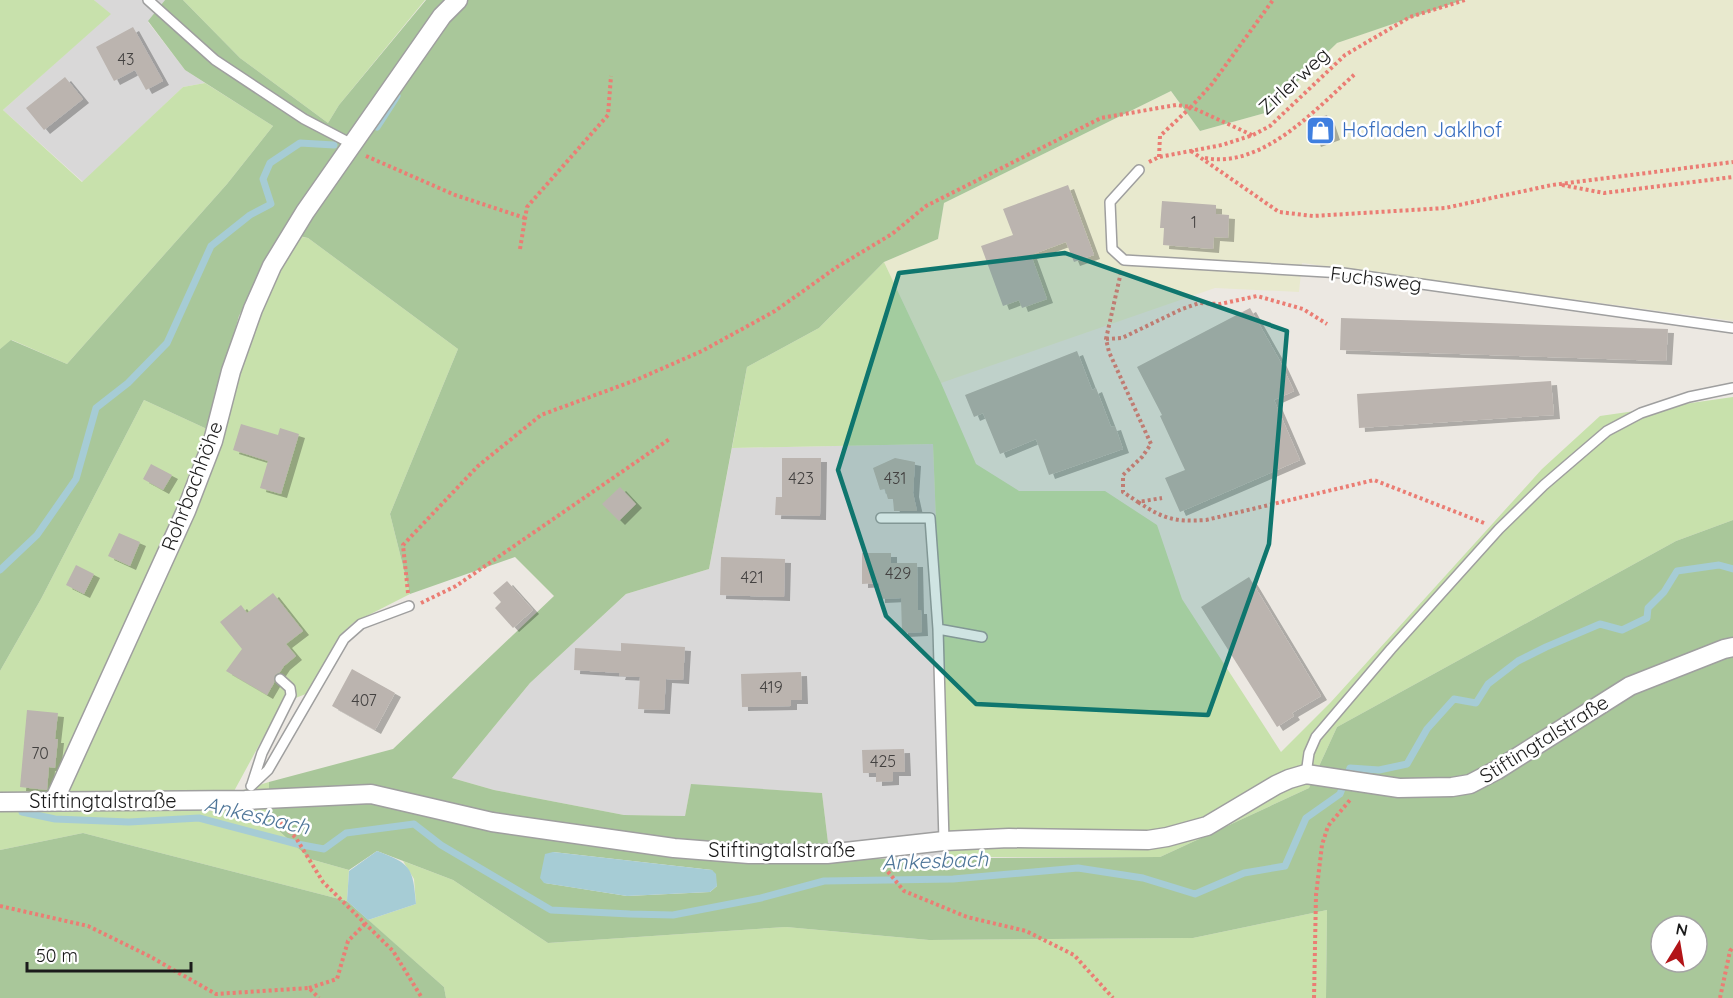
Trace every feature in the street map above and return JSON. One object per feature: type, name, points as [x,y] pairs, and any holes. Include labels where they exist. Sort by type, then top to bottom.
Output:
[{"type":"street","name":"Rohrbachhöhe","points":[[54,801],[186,511],[213,441],[231,371],[253,309],[272,266],[305,212],[442,16],[458,0]]},
{"type":"street","name":"Stiftingtalstraße","points":[[0,802],[248,793],[371,794],[492,822],[674,848],[749,854],[826,854],[1009,838],[1148,840],[1207,826],[1276,785],[1306,774],[1399,788],[1452,787],[1470,784],[1497,770],[1630,686],[1733,647]]},
{"type":"lane","points":[[148,0],[214,60],[351,147]]},
{"type":"lane","points":[[1124,260],[1112,249],[1110,202],[1139,170]]},
{"type":"lane","name":"Fuchsweg","points":[[1124,260],[1343,273],[1733,328]]},
{"type":"lane","points":[[1306,774],[1309,753],[1316,737],[1499,529],[1544,485],[1607,431],[1641,413],[1689,397],[1733,388]]},
{"type":"lane","points":[[881,518],[930,518],[938,629],[944,842]]},
{"type":"lane","points":[[248,793],[267,770],[344,639],[360,624],[410,606]]},
{"type":"lane","points":[[938,629],[982,637]]},
{"type":"lane","points":[[248,793],[262,753],[291,695],[290,688],[280,679]]},
{"type":"path","points":[[1159,157],[1161,136],[1212,84],[1273,0]]},
{"type":"path","name":"Zirlerweg","points":[[1139,170],[1159,157],[1222,146],[1253,135],[1270,126],[1345,55],[1410,17],[1466,0]]},
{"type":"path","points":[[1201,157],[1214,159],[1241,155],[1263,148],[1291,132],[1356,73]]},
{"type":"path","points":[[520,249],[527,207],[608,115],[611,76]]},
{"type":"path","points":[[671,438],[456,586],[410,606],[403,545],[478,466],[541,415],[636,380],[702,351],[775,311],[837,267],[892,234],[926,206],[1101,118],[1176,105],[1191,107],[1253,135]]},
{"type":"path","points":[[351,147],[455,195],[525,218]]},
{"type":"path","points":[[1191,151],[1279,212],[1290,215],[1344,215],[1445,208],[1558,184],[1733,162]]},
{"type":"path","points":[[1558,184],[1604,193],[1733,177]]},
{"type":"path","points":[[1124,260],[1106,339],[1109,352],[1151,444],[1143,457],[1123,475],[1123,492],[1154,513],[1180,522],[1206,520],[1374,480],[1499,529]]},
{"type":"path","points":[[1106,339],[1122,338],[1199,303],[1220,304],[1257,296],[1304,309],[1327,324]]},
{"type":"path","points":[[1138,502],[1162,498]]},
{"type":"path","points":[[1314,998],[1316,895],[1322,845],[1328,826],[1352,781]]},
{"type":"path","points":[[296,838],[323,882],[393,951],[422,998]]},
{"type":"path","points":[[885,870],[904,891],[967,916],[1026,931],[1074,955],[1113,998]]},
{"type":"path","points":[[0,906],[88,926],[149,956],[216,994],[309,988],[337,979],[348,941],[366,923]]},
{"type":"path","points":[[1720,998],[1730,951],[1733,947]]},
{"type":"path","points":[[309,988],[319,998]]},
{"type":"highlighted area","points":[[1065,253],[1287,331],[1269,544],[1208,715],[976,704],[886,616],[838,470],[899,273]]},
{"type":"shaded area","points":[[94,0],[165,0],[148,22],[185,70],[205,83],[183,87],[83,182],[3,110],[110,14]]},
{"type":"shaded area","points":[[933,444],[949,857],[830,859],[822,793],[691,785],[685,816],[624,815],[494,790],[452,778],[530,683],[626,594],[709,569],[732,448]]},
{"type":"green space","points":[[0,0],[94,0],[111,14],[3,110],[82,182],[183,87],[205,83],[273,126],[227,184],[67,364],[12,340],[0,349]]},
{"type":"green space","points":[[165,0],[183,0],[240,58],[328,123],[339,105],[426,0],[1463,0],[1337,43],[1265,113],[1200,131],[1171,91],[944,203],[938,239],[884,262],[819,328],[747,367],[709,569],[626,594],[530,683],[452,778],[494,790],[624,815],[685,816],[691,784],[822,793],[830,859],[1160,857],[1309,788],[1337,727],[1676,541],[1733,520],[1733,998],[1326,998],[1327,910],[1193,938],[929,940],[786,927],[548,943],[453,880],[377,851],[349,870],[310,859],[268,821],[269,782],[393,749],[554,596],[515,557],[410,594],[390,514],[458,349],[308,238],[282,232],[239,316],[207,429],[144,400],[41,599],[0,671],[0,349],[11,340],[67,364],[227,184],[273,126],[185,70],[148,21]],"holes":[[[553,852],[712,870],[717,886],[710,892],[627,896],[545,883]]]},
{"type":"green space","points":[[183,0],[425,0],[339,105],[328,123],[240,58]]},
{"type":"green space","points":[[1463,0],[1733,0],[1733,321],[1302,263],[1299,292],[1215,288],[941,383],[884,262],[938,239],[944,203],[1171,91],[1200,131],[1265,113],[1336,43]]},
{"type":"green space","points":[[297,236],[308,238],[458,349],[390,514],[410,594],[353,623],[340,635],[306,694],[282,703],[233,793],[269,782],[268,821],[310,859],[349,870],[347,901],[83,833],[0,850],[0,671],[41,599],[144,400],[207,429],[170,529],[236,379],[273,277]]},
{"type":"green space","points":[[884,262],[976,464],[1019,491],[1105,491],[1157,525],[1182,599],[1281,752],[1331,702],[1542,469],[1600,416],[1733,397],[1733,520],[1676,541],[1337,727],[1309,788],[1160,857],[949,857],[933,444],[732,448],[747,367],[819,328]]},
{"type":"green space","points":[[83,833],[347,901],[444,987],[446,998],[0,998],[0,850]]},
{"type":"green space","points":[[403,861],[453,880],[548,943],[786,927],[929,940],[1193,938],[1327,910],[1326,998],[446,998],[444,987],[368,920],[416,904],[414,879]]},
{"type":"water","points":[[377,851],[408,868],[413,882],[416,904],[368,920],[347,901],[349,871]]},
{"type":"water","points":[[553,852],[712,870],[716,874],[717,886],[710,892],[627,896],[544,883],[540,878],[545,854]]},
{"type":"building","points":[[133,27],[163,81],[146,90],[135,70],[114,81],[96,47]]},
{"type":"building","points":[[65,77],[83,99],[44,130],[26,108]]},
{"type":"building","points":[[1327,115],[1334,136],[1315,143],[1307,122]]},
{"type":"building","points":[[1068,185],[1094,255],[1074,262],[1066,242],[1031,255],[1047,299],[1022,308],[1019,300],[1003,306],[981,246],[1013,235],[1003,209]]},
{"type":"building","points":[[1162,201],[1216,205],[1216,214],[1229,215],[1228,238],[1214,237],[1213,249],[1163,245],[1164,228],[1160,228]]},
{"type":"building","points":[[1250,308],[1294,391],[1274,400],[1300,460],[1180,512],[1165,478],[1185,470],[1160,416],[1162,415],[1137,367]]},
{"type":"building","points":[[1341,318],[1668,329],[1666,361],[1340,350]]},
{"type":"building","points":[[1077,351],[1092,390],[1096,388],[1111,427],[1115,426],[1123,449],[1049,475],[1036,439],[1000,454],[983,413],[974,417],[965,395]]},
{"type":"building","points":[[1551,381],[1554,415],[1359,428],[1357,394]]},
{"type":"building","points":[[241,424],[278,435],[280,428],[299,434],[281,494],[260,488],[268,461],[233,450]]},
{"type":"building","points":[[782,458],[821,458],[820,516],[775,515],[776,497],[782,497]]},
{"type":"building","points":[[895,458],[915,462],[913,493],[917,511],[894,511],[893,499],[888,499],[885,489],[880,490],[873,468]]},
{"type":"building","points":[[151,464],[172,475],[163,490],[143,479]]},
{"type":"building","points":[[620,487],[636,504],[619,521],[602,504]]},
{"type":"building","points":[[119,533],[140,542],[130,566],[108,556]]},
{"type":"building","points":[[862,553],[891,553],[891,563],[917,563],[918,610],[921,610],[922,632],[902,633],[901,598],[879,599],[879,583],[862,584]]},
{"type":"building","points":[[721,557],[785,559],[784,597],[720,595]]},
{"type":"building","points":[[76,565],[94,574],[84,594],[66,585]]},
{"type":"building","points":[[1249,577],[1321,696],[1292,713],[1294,716],[1277,727],[1201,607]]},
{"type":"building","points":[[507,581],[533,610],[513,628],[495,608],[501,602],[493,593]]},
{"type":"building","points":[[273,593],[303,631],[286,644],[296,656],[275,675],[274,683],[267,695],[226,671],[242,649],[220,622],[241,605],[247,613]]},
{"type":"building","points":[[621,643],[685,647],[683,680],[666,679],[664,710],[638,709],[640,677],[619,676],[620,673],[574,670],[575,648],[621,651]]},
{"type":"building","points":[[352,669],[395,693],[375,730],[332,706]]},
{"type":"building","points":[[801,672],[802,700],[791,700],[791,706],[742,707],[741,674]]},
{"type":"building","points":[[27,710],[58,713],[55,768],[49,767],[47,790],[20,787]]},
{"type":"building","points":[[904,749],[905,772],[893,772],[893,781],[876,782],[876,773],[863,773],[862,750]]},
{"type":"waterway","points":[[377,127],[397,96]]},
{"type":"waterway","points":[[0,570],[37,535],[76,479],[96,408],[128,383],[167,343],[211,246],[250,215],[271,204],[263,179],[270,163],[300,143],[334,145]]},
{"type":"waterway","name":"Ankesbach","points":[[22,812],[55,819],[129,822],[199,818],[324,849],[346,833],[414,824],[441,845],[551,910],[673,915],[761,898],[824,881],[953,879],[1078,868],[1143,878],[1195,894],[1244,873],[1285,866],[1306,818],[1340,794],[1350,768],[1379,770],[1407,764],[1427,729],[1454,699],[1476,703],[1488,684],[1518,661],[1600,624],[1622,630],[1647,618],[1648,608],[1664,592],[1677,571],[1719,565],[1733,569]]},
{"type":"place","name":"Hofladen Jaklhof","points":[[1321,130]]}]
